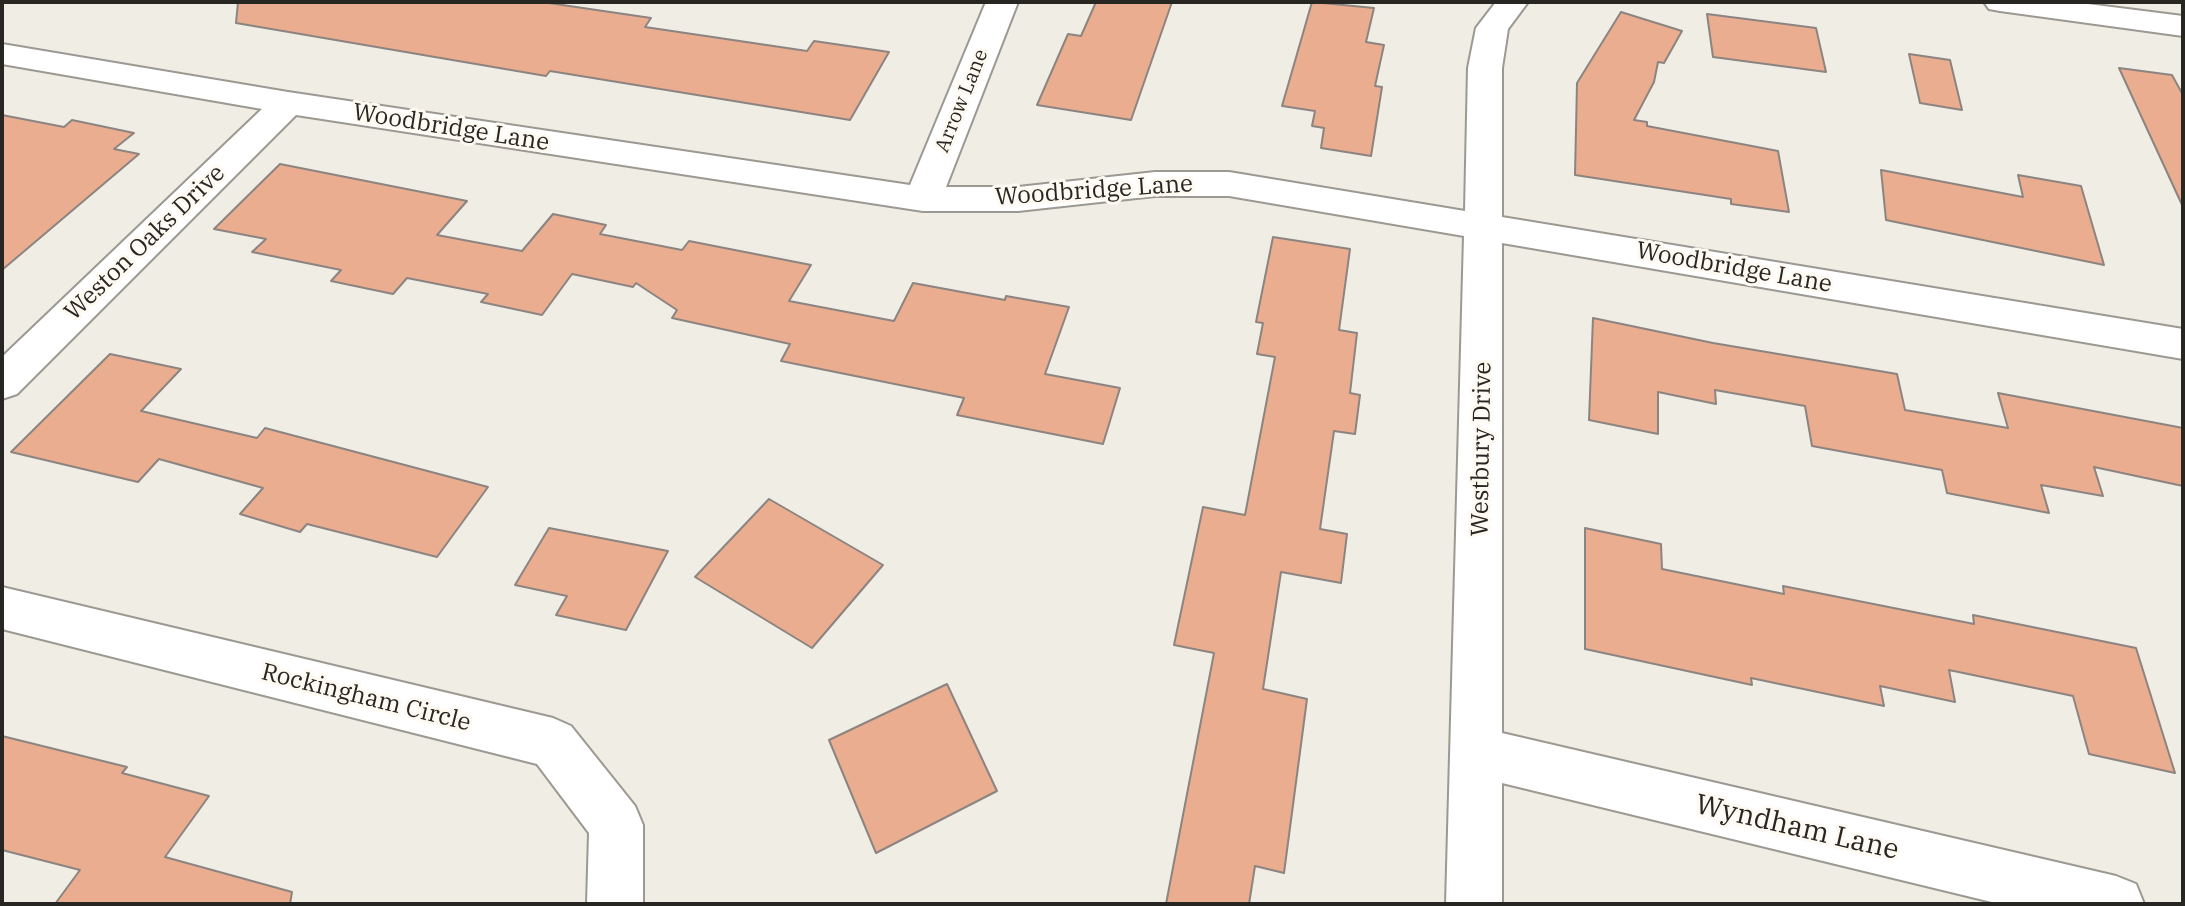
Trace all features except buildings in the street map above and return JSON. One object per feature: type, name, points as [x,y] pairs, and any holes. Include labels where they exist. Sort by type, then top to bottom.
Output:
[{"type":"street","name":"Arrow Lane","points":[[923,199],[1002,2]]},
{"type":"street","name":"Westbury Drive","points":[[1474,904],[1485,68],[1492,28],[1512,2]]},
{"type":"street","points":[[2000,2],[2183,26]]},
{"type":"street","name":"Woodbridge Lane","points":[[2,54],[288,103],[923,199],[1018,199],[1155,184],[1229,184],[2183,344]]},
{"type":"street","name":"Weston Oaks Drive","points":[[2,383],[288,103]]},
{"type":"street","name":"Rockingham Circle","points":[[2,608],[553,743],[616,825],[615,904]]},
{"type":"street","name":"Wyndham Lane","points":[[1477,752],[2116,904]]}]
